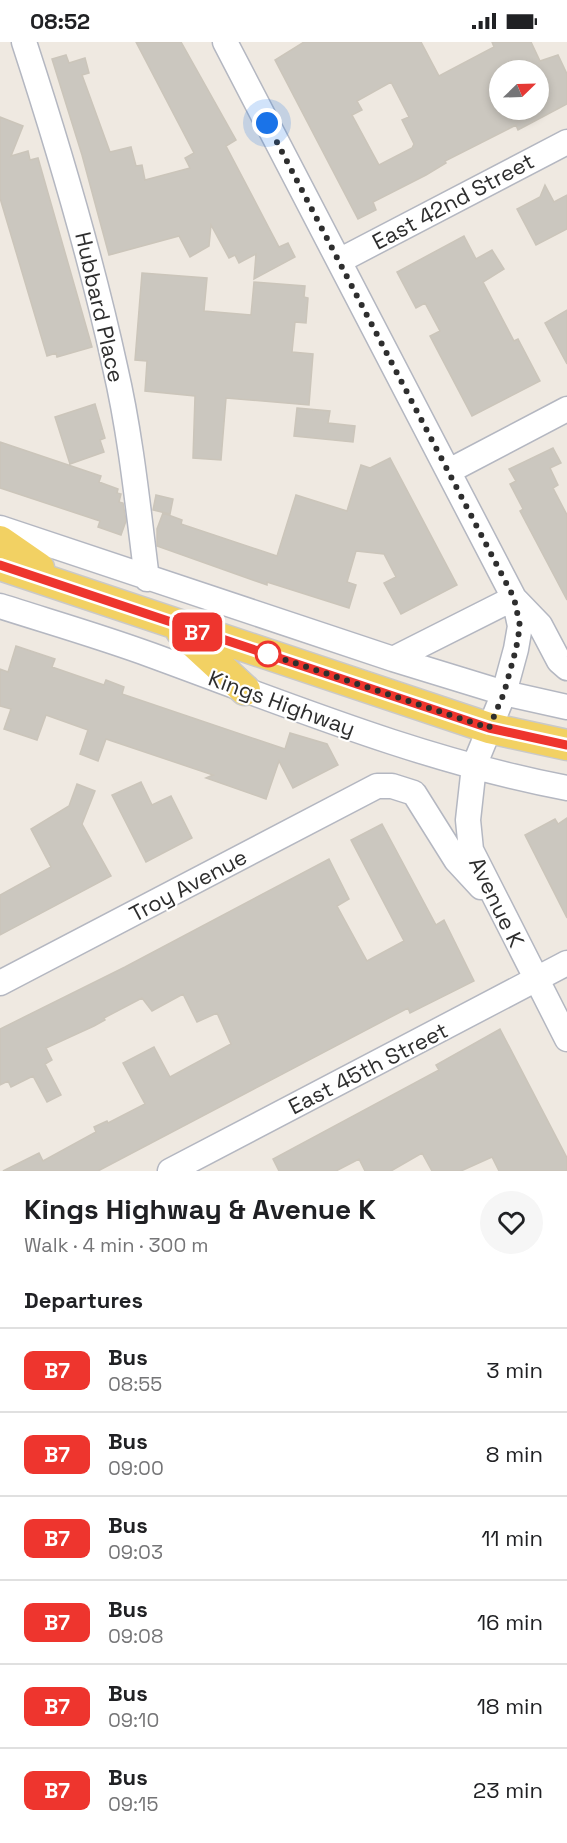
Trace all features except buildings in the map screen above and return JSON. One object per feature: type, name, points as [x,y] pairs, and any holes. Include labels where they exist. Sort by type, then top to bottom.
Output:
[{"type":"main road","points":[[0,541],[64,586]]},
{"type":"main road","name":"Kings Highway","points":[[0,565],[174,625],[296,662],[489,728],[567,745]]},
{"type":"main road","points":[[174,625],[245,690]]},
{"type":"street","name":"Hubbard Place","points":[[24,42],[80,222],[116,369],[142,529],[147,579]]},
{"type":"street","name":"Avenue K","points":[[226,42],[514,598],[520,626],[504,693],[474,766],[468,820],[471,850],[567,1039]]},
{"type":"street","name":"East 42nd Street","points":[[339,261],[567,142]]},
{"type":"street","points":[[449,471],[567,409]]},
{"type":"street","points":[[0,528],[147,579],[393,659],[504,693],[567,707]]},
{"type":"street","points":[[393,659],[514,598],[540,625],[559,661],[567,668]]},
{"type":"street","name":"Kings Highway","points":[[0,606],[148,654],[397,743],[474,766],[567,788]]},
{"type":"street","name":"Troy Avenue","points":[[0,983],[377,786],[392,786],[414,793],[456,860],[498,905]]},
{"type":"street","name":"East 45th Street","points":[[170,1171],[567,963]]},
{"type":"bus line","name":"B7","points":[[0,565],[174,625],[296,662],[489,728],[567,745]]},
{"type":"route","points":[[267,123],[514,598],[520,626],[504,693],[489,728],[268,654]]}]
